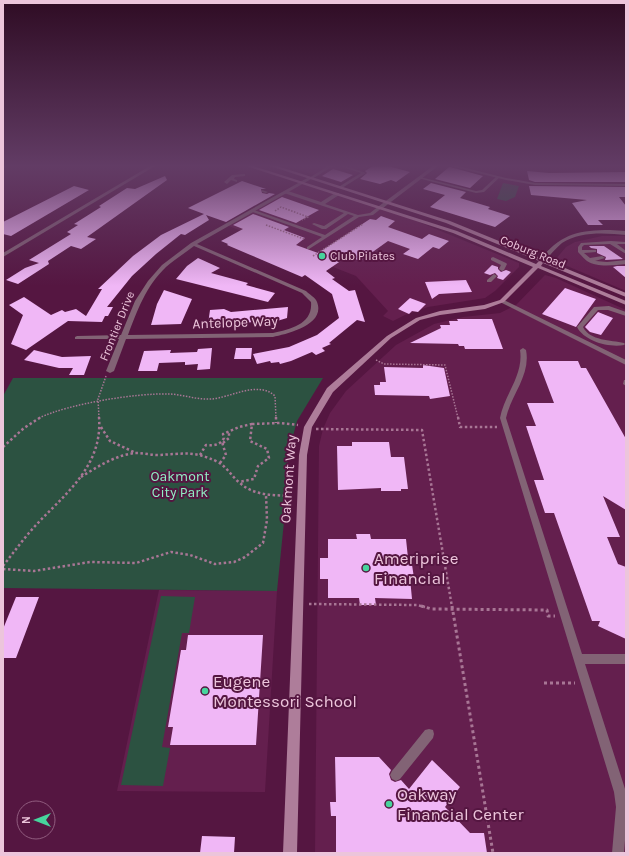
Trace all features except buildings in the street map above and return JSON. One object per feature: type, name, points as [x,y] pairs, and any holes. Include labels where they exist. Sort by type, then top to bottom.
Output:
[{"type":"main road","name":"Coburg Road","points":[[377,206],[455,232],[626,303]]},
{"type":"main road","name":"Coburg Road","points":[[397,206],[448,222],[626,295]]},
{"type":"main road","name":"Oakmont Way","points":[[290,853],[303,455],[308,427],[330,390],[389,336],[418,320],[440,313],[485,307],[502,301],[543,260]]},
{"type":"street","points":[[3,255],[86,206]]},
{"type":"street","name":"Frontier Drive","points":[[110,371],[135,307],[148,285],[164,266],[193,244],[261,206]]},
{"type":"street","name":"Oakmont Way","points":[[543,260],[563,240],[583,234],[603,232],[626,233]]},
{"type":"street","name":"Antelope Way","points":[[77,338],[274,335],[299,328],[308,322],[314,314],[314,302],[304,292],[193,244]]},
{"type":"lane","points":[[328,206],[358,216]]},
{"type":"lane","points":[[309,248],[358,216],[371,214],[381,207]]},
{"type":"lane","points":[[252,211],[325,238]]},
{"type":"lane","points":[[314,224],[324,228],[348,212]]},
{"type":"lane","points":[[603,232],[611,242],[626,254]]},
{"type":"lane","points":[[580,252],[579,249],[583,244],[611,242],[626,243]]},
{"type":"lane","points":[[610,248],[618,247]]},
{"type":"lane","points":[[580,252],[594,251]]},
{"type":"lane","points":[[580,252],[588,260],[601,265],[626,262]]},
{"type":"lane","points":[[619,256],[626,254]]},
{"type":"lane","points":[[588,260],[602,258]]},
{"type":"lane","points":[[493,259],[504,264],[502,268]]},
{"type":"lane","points":[[489,281],[494,276]]},
{"type":"lane","points":[[502,301],[626,363]]},
{"type":"lane","points":[[625,343],[611,344],[587,335],[582,332],[580,327],[596,308],[609,308],[626,314]]},
{"type":"lane","points":[[523,350],[525,357],[520,374],[503,416],[620,792],[622,807],[618,853]]},
{"type":"lane","points":[[578,659],[626,659]]},
{"type":"lane","points":[[396,776],[429,734]]},
{"type":"path","points":[[271,213],[281,207],[308,217],[302,220]]},
{"type":"path","points":[[313,256],[366,222]]},
{"type":"path","points":[[261,223],[304,239]]},
{"type":"path","points":[[368,356],[384,364],[445,364],[460,427],[506,427]]},
{"type":"path","points":[[3,566],[24,538],[67,494],[81,477],[94,452],[100,426],[98,403],[99,393],[106,376],[110,371]]},
{"type":"path","points":[[3,447],[25,427],[41,416],[57,410],[162,394],[211,399],[262,389],[271,392],[275,396],[276,423]]},
{"type":"path","points":[[220,464],[226,455],[222,442],[224,438],[223,434],[252,424],[293,424]]},
{"type":"path","points":[[238,482],[254,479],[258,466],[269,458],[268,449],[250,441],[252,424]]},
{"type":"path","points":[[100,426],[108,440],[118,446],[136,453],[157,455],[186,452],[200,455],[220,464],[238,482],[256,493],[266,496],[302,496]]},
{"type":"path","points":[[308,427],[322,430],[422,430],[494,853]]},
{"type":"path","points":[[200,455],[206,445],[216,445],[229,438],[229,431]]},
{"type":"path","points":[[81,477],[103,463],[136,453]]},
{"type":"path","points":[[3,569],[34,571],[90,562],[136,563],[171,552],[190,555],[214,564],[234,562],[246,557],[263,543],[267,520],[266,496]]},
{"type":"path","points":[[298,604],[417,605],[432,609],[547,610],[548,616],[565,616]]},
{"type":"path","points":[[544,683],[586,684]]},
{"type":"shaded area","points":[[260,206],[373,206],[404,216],[519,263],[519,267],[495,291],[485,298],[428,307],[393,321],[383,316],[388,311],[356,276],[226,225]]},
{"type":"shaded area","points":[[602,236],[626,236],[626,291],[555,260],[566,247],[575,242]]},
{"type":"shaded area","points":[[545,275],[556,278],[626,310],[626,853],[315,853],[319,446],[323,429],[330,413],[346,391],[396,345],[434,324],[463,317],[500,313],[516,305]]},
{"type":"shaded area","name":"Eugene Montessori School","points":[[159,590],[277,591],[265,792],[117,791]]},
{"type":"green space","name":"Oakmont City Park","points":[[13,378],[323,378],[297,421],[288,455],[286,502],[277,591],[3,588],[3,396]]},
{"type":"green space","points":[[161,596],[195,597],[189,633],[182,633],[162,747],[170,748],[163,786],[121,785]]},
{"type":"place","name":"Club Pilates","points":[[322,256]]},
{"type":"place","name":"Ameriprise Financial","points":[[366,568]]},
{"type":"place","name":"Eugene Montessori School","points":[[205,691]]},
{"type":"place","name":"Oakway Financial Center","points":[[389,804]]}]
